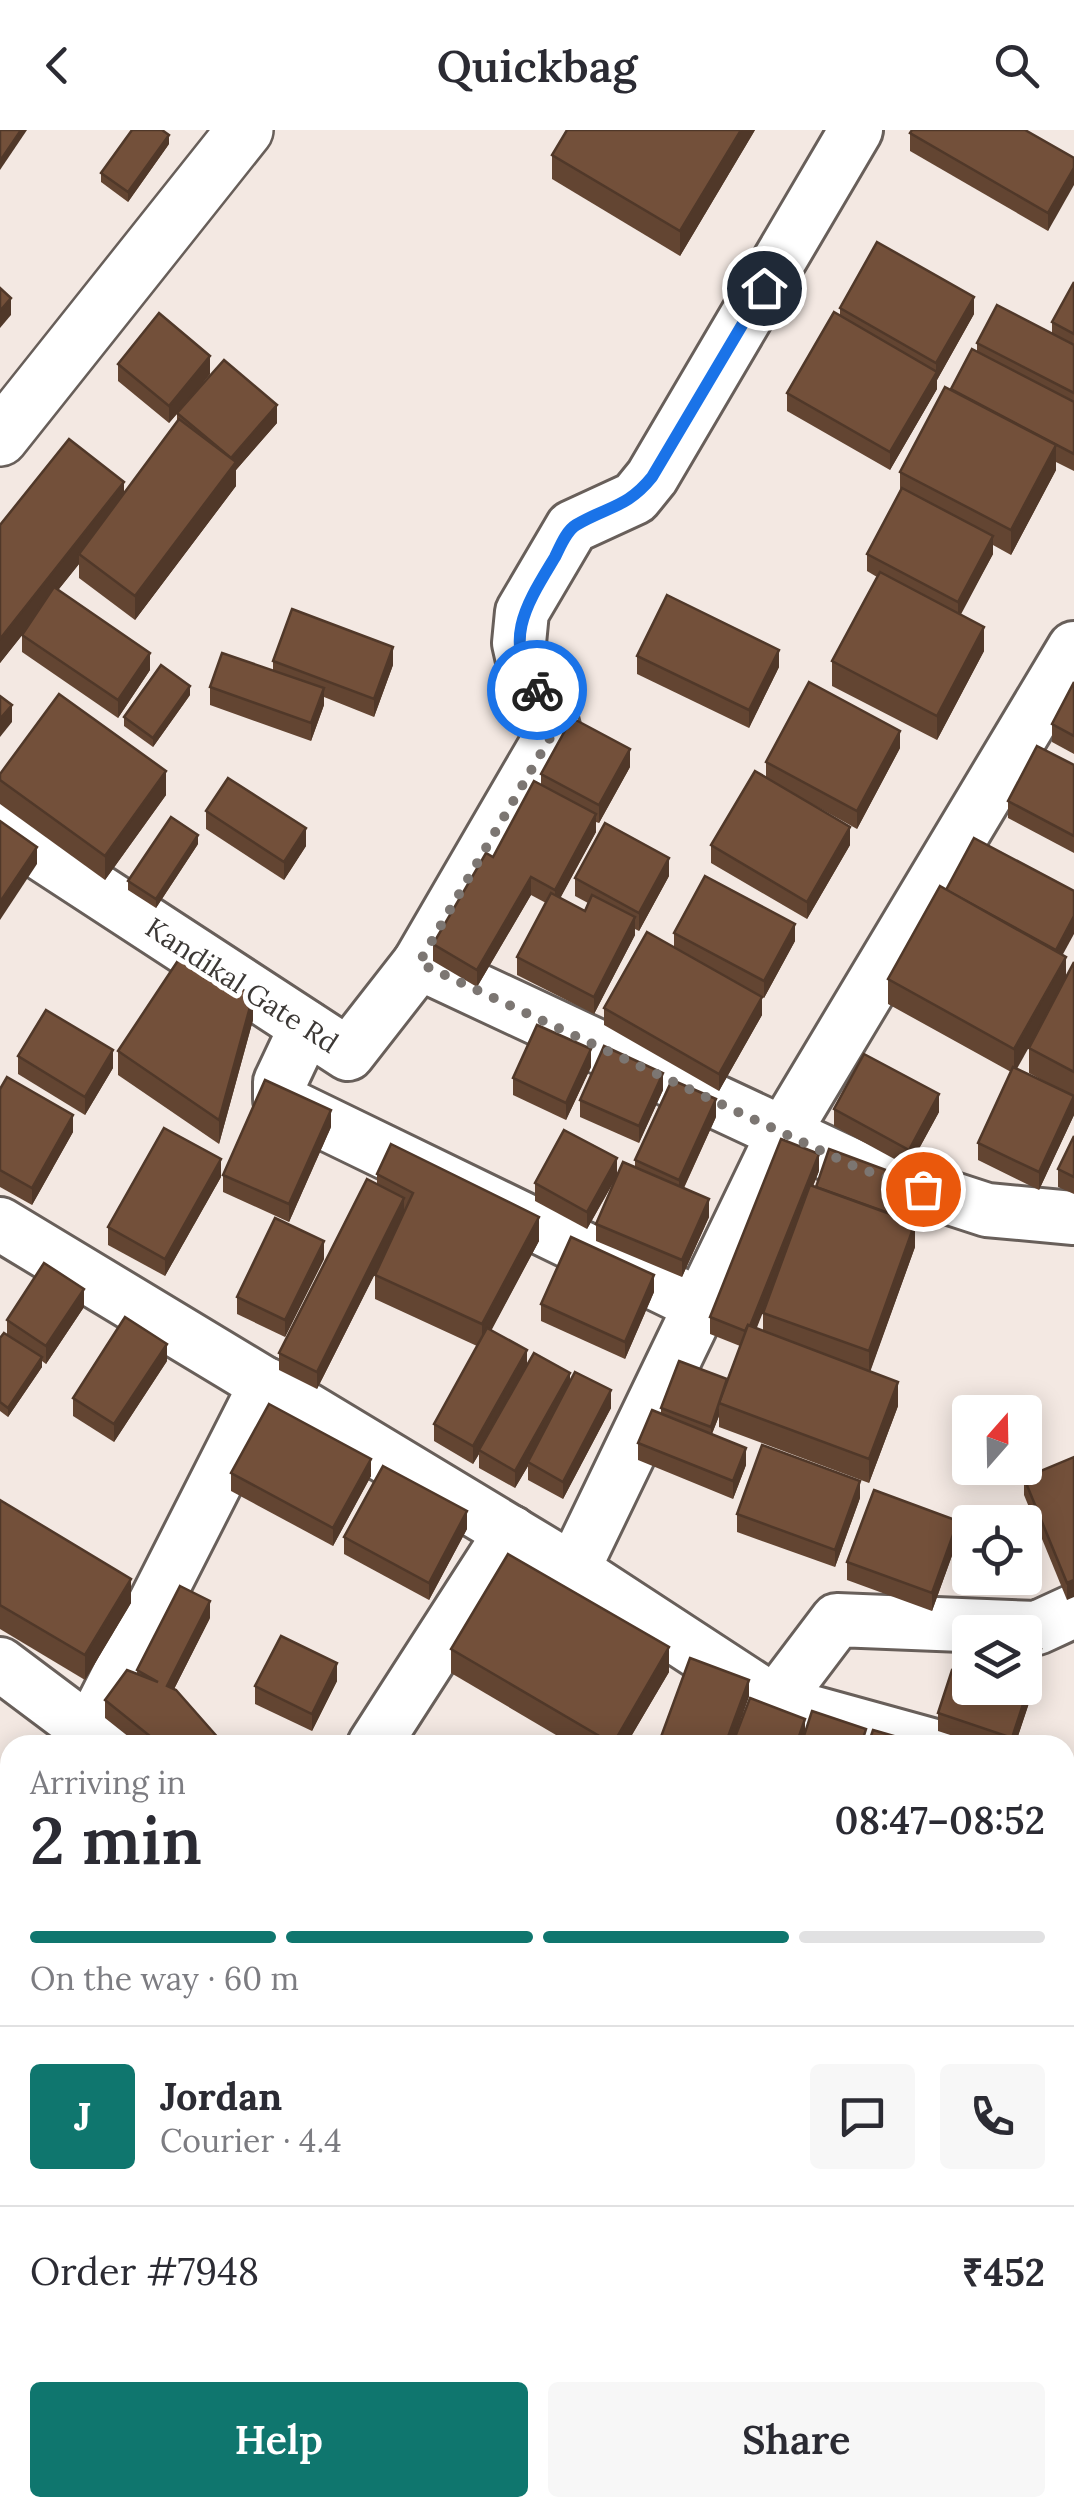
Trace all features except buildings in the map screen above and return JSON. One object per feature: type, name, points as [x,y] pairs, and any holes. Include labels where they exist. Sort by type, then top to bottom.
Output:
[{"type":"street","points":[[0,438],[244,130]]},
{"type":"street","points":[[856,130],[652,477],[635,498],[572,526],[522,612],[520,643],[526,674],[547,704],[554,731],[419,963],[858,1168],[987,1210],[1074,1218]]},
{"type":"street","points":[[573,1570],[784,1132],[1074,648]]},
{"type":"street","name":"Kandikal Gate Rd","points":[[0,827],[348,1054],[419,963]]},
{"type":"street","points":[[306,1027],[280,1082],[280,1099],[700,1305]]},
{"type":"street","points":[[0,1224],[573,1570],[775,1702],[895,1735]]},
{"type":"street","points":[[101,1735],[266,1384]]},
{"type":"street","points":[[380,1735],[511,1532]]},
{"type":"street","points":[[775,1702],[836,1620],[1037,1628],[1074,1610]]},
{"type":"street","points":[[0,1664],[94,1735]]},
{"type":"way so far","points":[[537,690],[547,704],[554,731],[419,963],[858,1168],[923,1189]]},
{"type":"route","points":[[537,690],[526,674],[520,643],[522,612],[572,526],[611,512],[635,498],[652,477],[764,288]]}]
